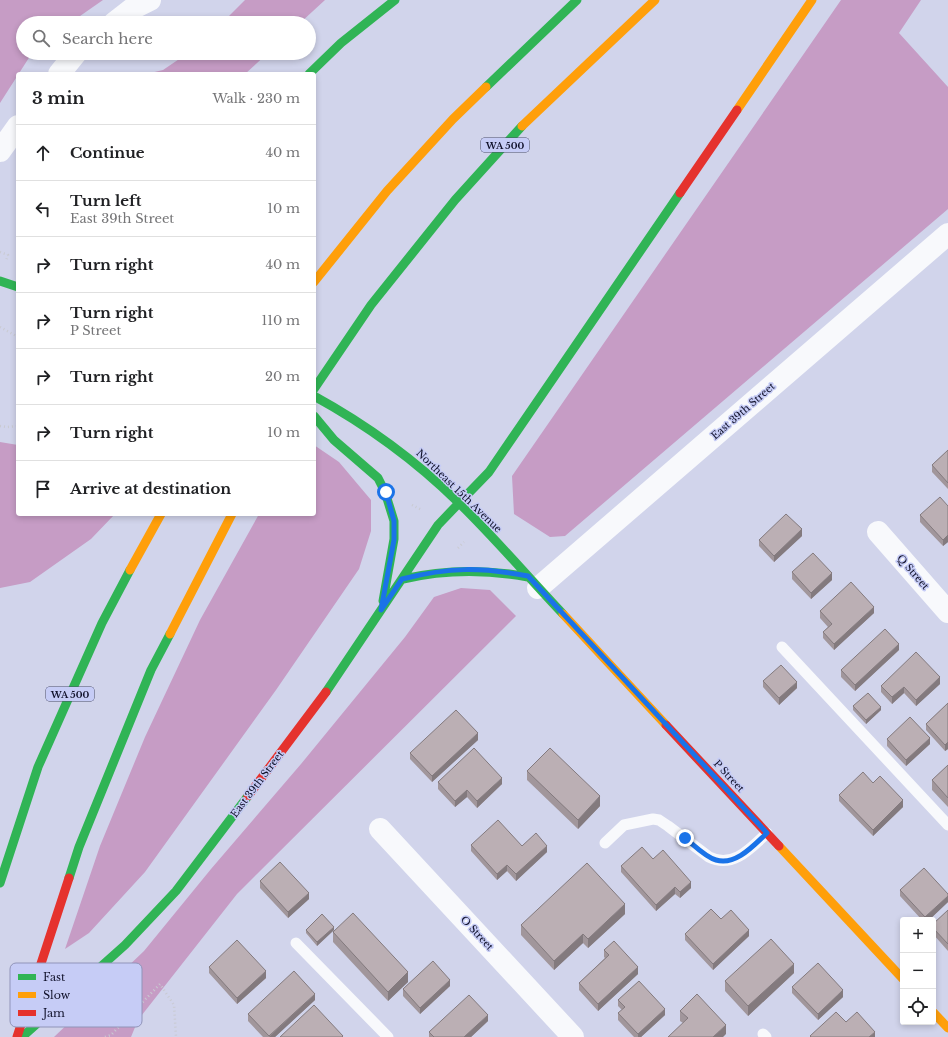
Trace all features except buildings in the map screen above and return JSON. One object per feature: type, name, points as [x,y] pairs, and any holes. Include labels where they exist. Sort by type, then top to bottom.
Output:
[{"type":"main road","points":[[311,72],[341,43],[395,0]]},
{"type":"main road","points":[[316,279],[387,191],[453,119],[577,0]]},
{"type":"main road","name":"WA 500","points":[[316,386],[371,305],[455,200],[519,129],[576,73],[655,0]]},
{"type":"main road","name":"East 39th Street","points":[[105,963],[125,945],[176,891],[318,704],[438,525],[489,472],[812,0]]},
{"type":"main road","points":[[0,281],[16,286]]},
{"type":"main road","name":"Northeast 15th Avenue","points":[[316,397],[345,412],[376,432],[421,468],[459,503],[533,582]]},
{"type":"main road","points":[[316,418],[334,440],[366,466],[378,478],[386,492],[394,521],[394,540],[381,610]]},
{"type":"main road","name":"WA 500","points":[[0,883],[38,767],[68,698],[102,623],[160,516]]},
{"type":"main road","points":[[41,963],[79,847],[151,670],[231,516]]},
{"type":"main road","points":[[402,579],[432,572],[457,569],[479,569],[533,582]]},
{"type":"main road","name":"P Street","points":[[533,582],[900,976]]},
{"type":"main road","points":[[936,1015],[948,1028]]},
{"type":"main road","points":[[17,1037],[20,1027]]},
{"type":"main road","name":"East 39th Street","points":[[22,1037],[33,1027]]},
{"type":"street","points":[[123,16],[132,9],[150,0]]},
{"type":"street","points":[[61,72],[70,60]]},
{"type":"street","points":[[0,151],[16,129]]},
{"type":"street","name":"East 39th Street","points":[[533,582],[948,234]]},
{"type":"street","name":"Q Street","points":[[878,532],[948,612]]},
{"type":"street","name":"O Street","points":[[380,829],[573,1037]]},
{"type":"lane","points":[[782,647],[948,825]]},
{"type":"lane","points":[[605,843],[624,825],[653,819],[659,820],[668,826],[709,857],[723,861],[742,855],[767,833]]},
{"type":"lane","points":[[296,942],[388,1037]]},
{"type":"path","points":[[0,252],[8,255]]},
{"type":"path","points":[[0,327],[16,336]]},
{"type":"path","points":[[0,426],[16,426]]},
{"type":"path","points":[[454,545],[457,548],[464,542]]},
{"type":"path","points":[[142,1003],[160,984],[174,1005],[176,1037]]},
{"type":"path","points":[[105,1037],[111,1035],[119,1027]]},
{"type":"shaded area","points":[[0,0],[103,0],[80,16],[16,16],[16,60],[28,60],[20,72],[16,72],[16,78],[0,103]]},
{"type":"shaded area","points":[[245,0],[325,0],[308,16],[229,16]]},
{"type":"shaded area","points":[[841,0],[921,0],[899,33],[948,87],[948,209],[565,536],[550,537],[514,514],[512,476]]},
{"type":"shaded area","points":[[178,60],[260,60],[247,72],[154,72],[163,70]]},
{"type":"shaded area","points":[[0,442],[16,445],[16,516],[113,516],[91,539],[30,582],[0,588]]},
{"type":"shaded area","points":[[316,446],[339,462],[371,500],[371,531],[359,569],[276,690],[145,872],[89,933],[65,949],[100,846],[145,737],[200,620],[258,516],[316,516]]},
{"type":"shaded area","points":[[461,588],[490,590],[516,616],[237,894],[142,1015],[142,963],[131,963],[144,951],[211,869],[301,764],[405,637],[434,597]]},
{"type":"shaded area","points":[[64,1027],[135,1027],[131,1037],[54,1037]]},
{"type":"traffic: fast","points":[[311,72],[341,43],[395,0]]},
{"type":"traffic: fast","points":[[486,87],[577,0]]},
{"type":"traffic: fast","points":[[316,386],[371,305],[455,200],[522,126]]},
{"type":"traffic: fast","points":[[459,503],[489,472],[680,193]]},
{"type":"traffic: fast","points":[[0,281],[16,286]]},
{"type":"traffic: fast","points":[[316,397],[372,431],[425,472],[472,516],[563,614]]},
{"type":"traffic: fast","points":[[316,418],[334,440],[378,478],[385,492],[394,521],[394,539],[383,601]]},
{"type":"traffic: fast","points":[[326,692],[438,525],[459,503]]},
{"type":"traffic: fast","points":[[0,883],[38,767],[102,623],[130,570]]},
{"type":"traffic: fast","points":[[403,579],[435,573],[466,571],[481,571],[528,577]]},
{"type":"traffic: fast","points":[[69,878],[79,847],[151,670],[170,634]]},
{"type":"traffic: fast","points":[[105,963],[125,945],[176,891],[248,796]]},
{"type":"traffic: fast","points":[[22,1037],[33,1027]]},
{"type":"traffic: slow","points":[[522,126],[655,0]]},
{"type":"traffic: slow","points":[[737,110],[812,0]]},
{"type":"traffic: slow","points":[[316,280],[387,191],[453,119],[486,87]]},
{"type":"traffic: slow","points":[[130,570],[160,516]]},
{"type":"traffic: slow","points":[[170,634],[231,516]]},
{"type":"traffic: slow","points":[[563,614],[666,725]]},
{"type":"traffic: slow","points":[[779,846],[900,976]]},
{"type":"traffic: slow","points":[[936,1015],[948,1028]]},
{"type":"traffic: jam","points":[[680,193],[737,110]]},
{"type":"traffic: jam","points":[[248,796],[326,692]]},
{"type":"traffic: jam","points":[[666,725],[779,846]]},
{"type":"traffic: jam","points":[[41,963],[69,878]]},
{"type":"traffic: jam","points":[[17,1037],[20,1027]]},
{"type":"route","points":[[386,492],[394,521],[394,540],[381,610],[402,579],[432,572],[457,569],[479,569],[528,576],[767,833],[747,852],[736,858],[723,861],[709,857],[685,838]]}]
